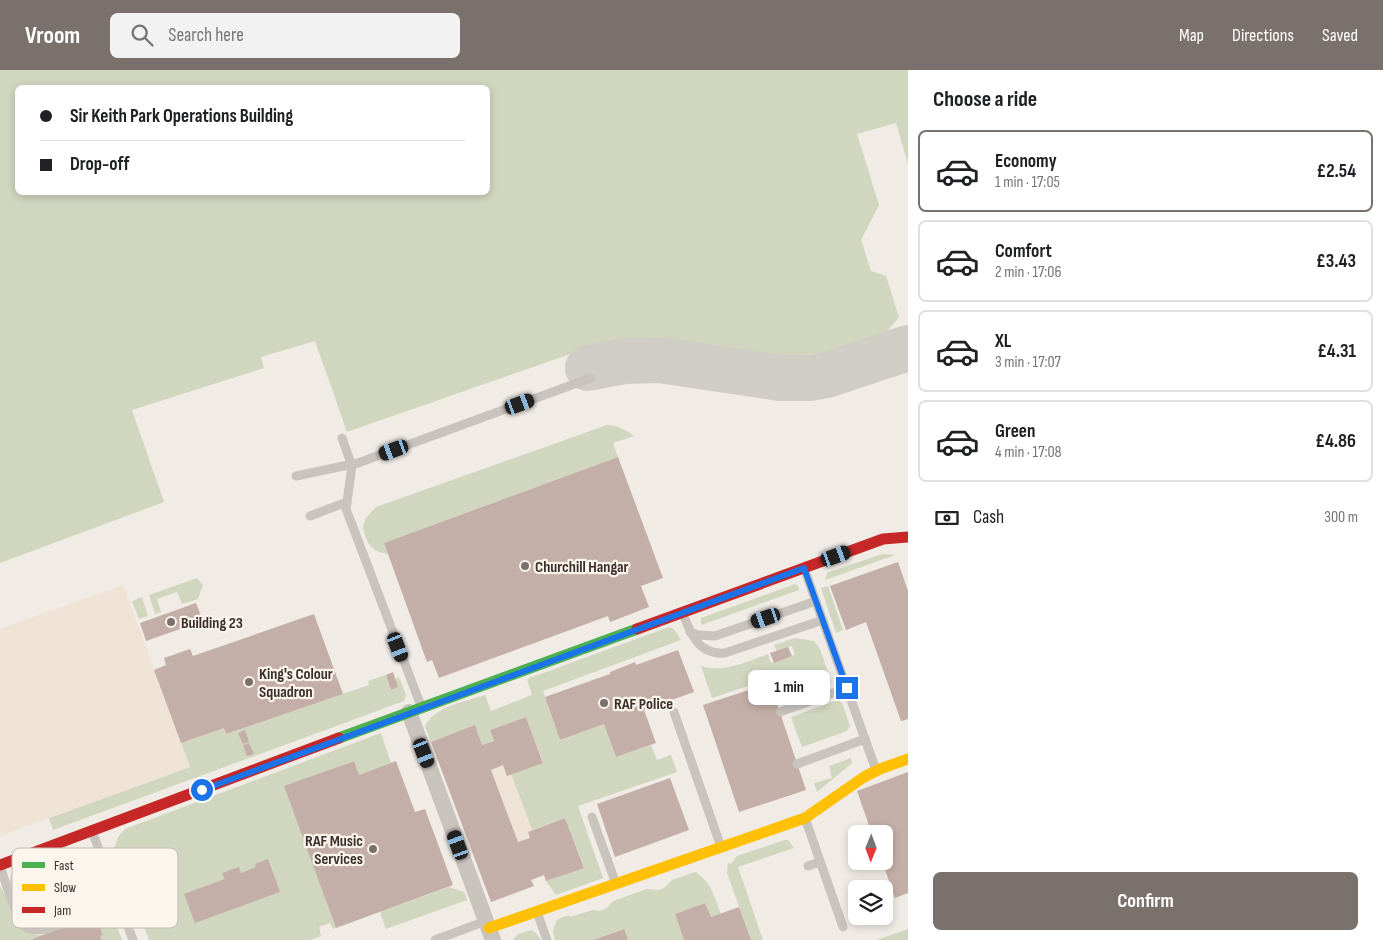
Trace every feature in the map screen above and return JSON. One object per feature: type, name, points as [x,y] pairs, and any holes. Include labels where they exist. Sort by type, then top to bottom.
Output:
[{"type":"street","points":[[46,848],[682,612],[803,563],[883,539],[908,536]]},
{"type":"street","points":[[415,710],[490,930],[805,818],[818,811],[863,777],[876,770],[908,759]]},
{"type":"street","points":[[0,866],[12,861]]},
{"type":"lane","points":[[296,476],[352,466],[592,378]]},
{"type":"lane","points":[[342,438],[352,466],[346,509],[415,710]]},
{"type":"lane","points":[[310,516],[347,502]]},
{"type":"lane","points":[[803,563],[876,770]]},
{"type":"lane","points":[[690,632],[698,635],[715,636],[816,600]]},
{"type":"lane","points":[[682,612],[690,632],[700,646],[718,654],[823,620]]},
{"type":"lane","points":[[780,712],[847,688]]},
{"type":"lane","points":[[674,712],[722,847]]},
{"type":"lane","points":[[797,764],[866,739]]},
{"type":"lane","points":[[592,817],[616,884]]},
{"type":"lane","points":[[805,818],[844,927]]},
{"type":"lane","points":[[91,830],[98,848]]},
{"type":"lane","points":[[808,866],[820,862]]},
{"type":"lane","points":[[0,866],[12,901]]},
{"type":"lane","points":[[537,912],[547,940]]},
{"type":"lane","points":[[30,928],[37,930],[50,928]]},
{"type":"lane","points":[[128,928],[133,940]]},
{"type":"lane","points":[[435,940],[490,930]]},
{"type":"green space","points":[[0,70],[908,70],[908,164],[896,123],[857,134],[879,205],[861,240],[871,271],[886,276],[899,317],[885,334],[832,353],[779,357],[666,342],[615,340],[347,432],[315,341],[261,357],[264,368],[132,410],[164,502],[0,563]]},
{"type":"green space","points":[[607,425],[621,428],[634,436],[613,443],[618,457],[384,543],[388,554],[377,551],[367,541],[363,526],[366,518],[376,507]]},
{"type":"green space","points":[[883,554],[895,555],[825,580],[827,573]]},
{"type":"green space","points":[[197,578],[203,585],[198,599],[182,604],[177,592],[157,599],[161,612],[155,614],[149,595]]},
{"type":"green space","points":[[795,584],[799,590],[701,625],[701,618]]},
{"type":"green space","points":[[828,586],[843,630],[836,633],[821,588]]},
{"type":"green space","points":[[142,597],[148,616],[139,619],[132,601]]},
{"type":"green space","points":[[669,627],[674,629],[681,640],[543,691],[560,740],[604,724],[616,757],[651,745],[657,760],[671,755],[677,772],[578,806],[603,878],[556,895],[546,881],[584,867],[565,818],[532,830],[511,774],[543,762],[526,717],[490,730],[494,741],[482,745],[475,726],[431,742],[425,726],[430,719],[443,709],[485,695],[491,711],[532,695],[527,679]]},
{"type":"green space","points":[[795,638],[814,641],[820,649],[831,681],[830,685],[826,686],[823,676],[786,689],[789,699],[783,701],[774,677],[712,698],[701,666],[710,668],[727,667],[768,654],[771,663],[795,655],[792,646],[777,651],[774,645]]},
{"type":"green space","points":[[386,675],[391,690],[398,687],[395,679],[399,677],[406,695],[404,701],[53,830],[49,818],[190,767],[181,743],[224,728],[226,734],[369,685],[368,681]]},
{"type":"green space","points":[[838,700],[842,703],[850,726],[847,731],[802,747],[791,717]]},
{"type":"green space","points":[[381,733],[391,763],[359,775],[353,761],[285,786],[336,928],[333,929],[330,923],[319,927],[321,936],[310,940],[149,940],[145,928],[178,928],[178,848],[114,848],[118,837],[125,829]]},
{"type":"green space","points":[[851,758],[852,763],[817,792],[814,783],[832,778],[829,766]]},
{"type":"green space","points":[[788,840],[794,848],[738,867],[763,940],[751,940],[727,873],[728,863],[731,864],[737,856]]},
{"type":"green space","points":[[695,872],[705,880],[721,914],[711,917],[705,903],[675,914],[684,940],[628,940],[623,929],[593,940],[555,940],[554,929],[558,919],[593,910],[600,911],[607,908],[613,901],[647,889],[659,890],[672,880]]},
{"type":"green space","points":[[12,874],[12,887],[10,882]]},
{"type":"green space","points":[[0,886],[12,915],[12,928],[21,928],[30,933],[41,935],[28,940],[0,940]]},
{"type":"green space","points":[[449,887],[464,892],[467,900],[386,929],[380,912]]},
{"type":"green space","points":[[100,928],[118,928],[122,940],[102,940],[100,936],[103,935]]},
{"type":"green space","points":[[908,929],[908,940],[876,940]]},
{"type":"green space","points":[[531,930],[541,940],[513,940],[518,934]]},
{"type":"shaded area","points":[[123,585],[190,767],[0,836],[0,629]]},
{"type":"shaded area","points":[[503,765],[511,774],[532,830],[528,832],[530,838],[518,842],[491,770]]},
{"type":"building","name":"Churchill Hangar","points":[[618,457],[663,578],[641,586],[649,607],[610,622],[608,616],[439,678],[432,660],[427,662],[384,543]]},
{"type":"building","points":[[898,562],[908,591],[908,719],[901,721],[866,622],[846,630],[830,586]]},
{"type":"building","name":"Building 23","points":[[196,603],[203,621],[146,641],[140,623]]},
{"type":"building","name":"King's Colour Squadron","points":[[314,614],[343,694],[226,734],[224,728],[181,743],[154,670],[166,665],[164,658],[190,649],[193,656]]},
{"type":"building","points":[[788,647],[792,656],[774,663],[770,653]]},
{"type":"building","name":"RAF Police","points":[[678,650],[694,692],[644,710],[656,743],[616,757],[604,724],[560,740],[545,697],[610,674],[610,672],[635,662],[636,665]]},
{"type":"building","points":[[393,672],[398,687],[391,690],[386,675]]},
{"type":"building","points":[[770,683],[806,790],[739,812],[703,705]]},
{"type":"building","points":[[526,717],[543,763],[507,776],[503,765],[491,770],[518,842],[530,838],[528,832],[565,818],[584,868],[546,881],[544,875],[531,880],[534,886],[491,902],[431,742],[475,725],[482,745],[494,741],[490,730]]},
{"type":"building","points":[[245,730],[249,742],[243,744],[238,733]]},
{"type":"building","points":[[249,743],[254,754],[247,756],[243,745]]},
{"type":"building","name":"RAF Music Services","points":[[354,761],[359,775],[396,761],[415,812],[425,809],[453,885],[336,928],[284,786]]},
{"type":"building","points":[[908,772],[908,893],[895,898],[893,880],[889,880],[885,870],[893,870],[893,825],[869,825],[857,791]]},
{"type":"building","points":[[670,778],[689,830],[615,857],[597,804]]},
{"type":"building","points":[[268,859],[280,892],[195,923],[184,894],[225,879],[222,873],[239,867],[241,873],[256,867],[255,864]]},
{"type":"building","points":[[705,903],[711,917],[739,907],[751,940],[684,940],[675,914]]},
{"type":"building","points":[[61,928],[100,928],[103,935],[100,936],[102,940],[29,940]]},
{"type":"building","points":[[624,929],[628,940],[593,940]]},
{"type":"taxiway","points":[[588,368],[625,361],[659,360],[780,378],[811,378],[827,375],[908,348]]},
{"type":"traffic: fast","points":[[339,738],[637,629]]},
{"type":"traffic: slow","points":[[489,928],[805,818],[864,777],[908,759]]},
{"type":"traffic: jam","points":[[637,629],[883,539],[908,537]]},
{"type":"traffic: jam","points":[[45,848],[339,738]]},
{"type":"traffic: jam","points":[[0,865],[12,861]]},
{"type":"place","name":"Churchill Hangar","points":[[525,566]]},
{"type":"place","name":"Building 23","points":[[171,622]]},
{"type":"place","name":"King's Colour Squadron","points":[[249,682]]},
{"type":"place","name":"RAF Police","points":[[604,703]]},
{"type":"place","name":"RAF Music Services","points":[[373,849]]},
{"type":"route","points":[[202,790],[804,568],[847,688]]}]
